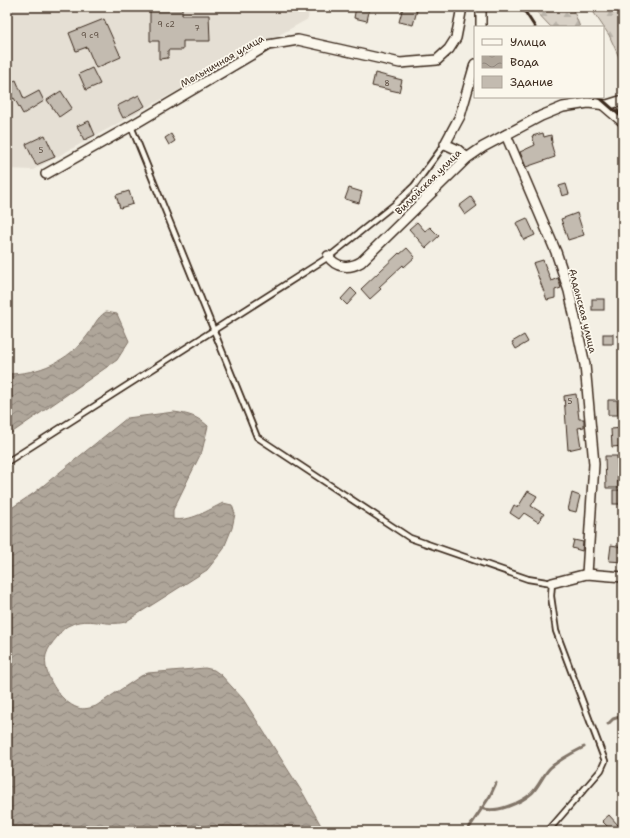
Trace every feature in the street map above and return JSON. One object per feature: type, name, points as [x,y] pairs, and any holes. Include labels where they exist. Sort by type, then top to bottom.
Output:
[{"type":"street","name":"Мельничная улица","points":[[46,174],[132,126],[268,45],[298,40],[400,63],[437,60],[449,49],[456,38],[462,7]]},
{"type":"street","points":[[481,7],[481,26]]},
{"type":"street","points":[[467,158],[458,150],[445,144],[460,116],[474,67]]},
{"type":"street","name":"Вилюйская улица","points":[[328,256],[333,263],[344,267],[352,266],[361,262],[467,158],[491,142],[541,116],[563,107],[588,103],[607,105],[623,100]]},
{"type":"street","points":[[602,104],[623,122]]},
{"type":"street","name":"Алданская улица","points":[[506,135],[556,252],[569,291],[585,365],[594,464],[587,574]]},
{"type":"street","points":[[552,583],[587,574],[623,577]]},
{"type":"lane","points":[[132,126],[257,437],[410,538],[528,578],[552,583],[551,596],[556,631],[605,761],[601,770],[548,831]]},
{"type":"lane","points":[[7,462],[328,256],[395,204],[414,186],[445,144]]},
{"type":"shaded area","points":[[7,7],[309,7],[308,19],[33,170],[7,169]]},
{"type":"green space","points":[[532,7],[572,7],[580,26],[550,26]]},
{"type":"green space","points":[[590,7],[623,7],[623,66],[609,35]]},
{"type":"water","points":[[106,312],[117,314],[129,341],[117,360],[7,436],[7,374],[30,372],[41,369],[62,359],[79,345],[87,336],[97,320]]},
{"type":"water","points":[[174,412],[192,416],[208,426],[202,451],[173,510],[173,519],[186,519],[193,517],[223,503],[232,505],[235,514],[232,528],[223,550],[207,570],[125,622],[112,623],[83,621],[66,627],[52,643],[46,655],[45,662],[50,679],[59,694],[65,700],[71,705],[80,709],[85,709],[96,706],[141,676],[148,673],[205,668],[214,670],[221,675],[243,699],[304,795],[324,831],[7,831],[7,511],[34,493],[127,418]]},
{"type":"building","points":[[150,7],[182,7],[182,15],[209,15],[210,41],[183,41],[183,50],[168,50],[168,58],[159,59],[159,41],[150,41]]},
{"type":"building","points":[[356,7],[370,7],[367,21],[354,18]]},
{"type":"building","points":[[403,7],[418,7],[413,25],[399,22]]},
{"type":"building","points":[[104,19],[121,57],[96,68],[87,47],[76,51],[69,33]]},
{"type":"building","points":[[92,68],[100,84],[86,90],[79,74]]},
{"type":"building","points":[[375,73],[402,80],[399,92],[372,86]]},
{"type":"building","points":[[16,80],[24,99],[39,91],[44,101],[23,114],[14,98],[7,102],[7,84]]},
{"type":"building","points":[[61,91],[72,108],[59,117],[47,100]]},
{"type":"building","points":[[139,95],[145,106],[123,118],[117,106]]},
{"type":"building","points":[[89,121],[95,135],[84,140],[77,126]]},
{"type":"building","points":[[543,133],[544,137],[551,135],[551,143],[555,157],[526,167],[520,152],[535,145],[532,136]]},
{"type":"building","points":[[171,134],[175,141],[169,145],[165,138]]},
{"type":"building","points":[[45,135],[55,157],[36,165],[26,144]]},
{"type":"building","points":[[566,184],[569,194],[562,196],[559,186]]},
{"type":"building","points":[[349,188],[362,192],[359,203],[345,199]]},
{"type":"building","points":[[129,191],[133,204],[120,208],[116,195]]},
{"type":"building","points":[[471,197],[477,206],[465,215],[459,206]]},
{"type":"building","points":[[577,213],[584,235],[568,240],[561,219]]},
{"type":"building","points":[[527,218],[535,235],[524,240],[516,223]]},
{"type":"building","points":[[417,222],[425,231],[430,227],[439,236],[426,248],[409,229]]},
{"type":"building","points":[[407,248],[415,257],[404,267],[403,265],[379,287],[381,289],[370,299],[361,289],[399,253],[400,254]]},
{"type":"building","points":[[543,260],[551,281],[558,278],[561,288],[555,290],[555,298],[547,300],[533,263]]},
{"type":"building","points":[[351,288],[357,294],[347,305],[341,299]]},
{"type":"building","points":[[592,299],[604,299],[604,310],[592,310]]},
{"type":"building","points":[[603,334],[613,334],[613,344],[603,344]]},
{"type":"building","points":[[524,335],[528,342],[516,349],[512,342]]},
{"type":"building","points":[[576,394],[579,419],[584,419],[584,427],[578,428],[581,447],[568,450],[564,396]]},
{"type":"building","points":[[608,400],[617,400],[618,415],[608,415]]},
{"type":"building","points":[[623,428],[623,446],[612,447],[611,429]]},
{"type":"building","points":[[605,456],[617,456],[618,488],[606,488]]},
{"type":"building","points":[[613,490],[623,490],[623,504],[613,504]]},
{"type":"building","points":[[528,491],[537,496],[531,506],[544,514],[538,522],[524,513],[519,519],[510,513],[514,505],[518,507]]},
{"type":"building","points":[[572,493],[580,496],[576,512],[568,510]]},
{"type":"building","points":[[574,540],[583,542],[582,551],[572,548]]},
{"type":"building","points":[[611,545],[623,547],[623,562],[609,561]]},
{"type":"building","points":[[609,815],[618,825],[612,831],[602,821]]},
{"type":"waterway","points":[[608,724],[613,719],[623,716]]},
{"type":"waterway","points":[[481,808],[493,810],[500,809],[515,804],[527,797],[532,793],[550,768],[562,759],[584,747]]},
{"type":"waterway","points":[[467,831],[490,796],[496,783]]},
{"type":"railway","points":[[522,7],[534,26]]},
{"type":"railway","points":[[600,98],[623,118]]}]
